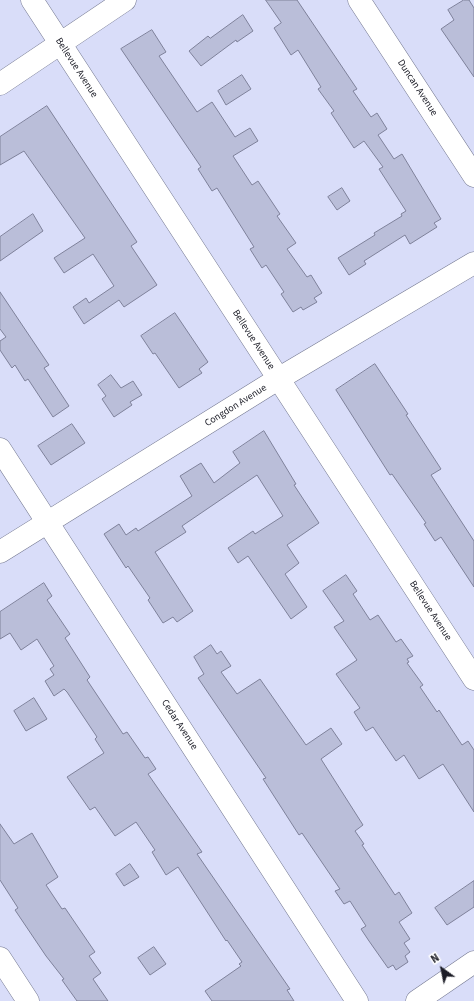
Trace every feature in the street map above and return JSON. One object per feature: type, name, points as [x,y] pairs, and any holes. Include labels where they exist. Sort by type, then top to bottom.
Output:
[{"type":"street","name":"Bellevue Avenue","points":[[32,0],[474,679]]},
{"type":"street","points":[[0,84],[125,0]]},
{"type":"street","name":"Duncan Avenue","points":[[359,0],[474,176]]},
{"type":"street","name":"Congdon Avenue","points":[[0,552],[278,379],[474,263]]},
{"type":"street","name":"Cedar Avenue","points":[[0,449],[358,1001]]},
{"type":"street","points":[[0,958],[28,1001]]},
{"type":"street","points":[[417,1001],[474,962]]},
{"type":"building","points":[[266,0],[297,0],[357,89],[353,91],[371,117],[377,113],[387,129],[378,135],[394,159],[402,154],[441,219],[434,223],[437,227],[410,244],[405,235],[364,261],[366,264],[349,275],[338,258],[375,235],[374,233],[402,216],[401,214],[406,211],[379,169],[383,167],[364,141],[354,148],[331,113],[334,111],[318,89],[321,87],[298,50],[291,55],[274,28],[281,23]]},
{"type":"building","points":[[464,0],[469,0],[474,8],[474,77],[441,29],[454,20],[448,10]]},
{"type":"building","points":[[243,15],[253,31],[237,42],[236,40],[201,66],[189,51],[208,36],[210,38]]},
{"type":"building","points":[[152,30],[166,52],[159,56],[197,112],[212,102],[235,137],[250,128],[258,141],[233,156],[252,185],[258,181],[280,214],[277,216],[296,243],[287,249],[307,277],[311,275],[322,293],[314,298],[317,302],[303,310],[301,307],[293,312],[281,294],[284,292],[266,265],[262,268],[250,249],[254,247],[217,188],[212,191],[198,169],[201,167],[121,49]]},
{"type":"building","points":[[242,75],[251,89],[226,105],[218,91]]},
{"type":"building","points":[[47,106],[137,242],[131,246],[157,285],[124,307],[119,300],[84,324],[73,307],[86,298],[89,303],[114,286],[93,254],[64,273],[54,258],[85,238],[24,151],[0,165],[0,137]]},
{"type":"building","points":[[342,188],[350,201],[337,210],[328,197]]},
{"type":"building","points":[[33,214],[43,231],[0,261],[0,237]]},
{"type":"building","points":[[0,292],[49,365],[44,368],[69,406],[53,417],[28,379],[25,381],[15,365],[12,368],[0,350],[0,341],[6,337],[0,329]]},
{"type":"building","points":[[175,313],[208,362],[199,369],[202,373],[179,388],[155,353],[153,354],[141,336]]},
{"type":"building","points":[[375,364],[408,414],[406,415],[441,469],[431,475],[474,541],[474,587],[441,537],[435,541],[424,524],[426,523],[392,474],[390,475],[336,390]]},
{"type":"building","points":[[111,375],[121,388],[133,381],[142,395],[130,402],[132,405],[114,417],[102,399],[106,396],[98,385]]},
{"type":"building","points":[[72,424],[85,443],[51,465],[38,446]]},
{"type":"building","points":[[264,431],[296,484],[294,485],[319,523],[287,545],[299,563],[285,574],[307,607],[291,619],[248,556],[238,563],[228,548],[253,531],[255,534],[283,516],[257,475],[182,526],[186,532],[155,552],[193,611],[177,622],[173,617],[163,623],[148,600],[150,598],[128,566],[126,568],[104,534],[119,524],[126,535],[136,528],[138,531],[192,496],[180,476],[201,463],[214,483],[240,463],[233,452]]},
{"type":"building","points":[[346,575],[357,591],[353,594],[370,620],[378,615],[396,642],[401,639],[413,656],[407,659],[409,662],[407,663],[423,685],[420,687],[437,712],[439,710],[462,745],[468,741],[474,750],[474,812],[443,764],[419,779],[404,755],[396,761],[373,727],[366,731],[354,712],[360,708],[336,674],[357,660],[334,627],[344,621],[323,591]]},
{"type":"building","points":[[44,583],[52,596],[47,600],[70,634],[65,638],[90,677],[87,680],[123,734],[127,732],[145,758],[148,757],[156,769],[148,774],[202,852],[197,854],[290,989],[287,990],[294,1001],[212,1001],[205,991],[241,966],[239,964],[242,962],[227,940],[226,941],[178,867],[166,875],[152,852],[155,850],[136,822],[115,836],[95,807],[90,810],[67,777],[104,753],[95,739],[97,737],[64,689],[54,696],[45,681],[54,675],[50,669],[54,666],[37,639],[21,650],[10,633],[0,639],[0,612]]},
{"type":"building","points":[[211,645],[217,654],[221,651],[231,666],[221,672],[237,694],[260,679],[306,745],[331,728],[342,744],[321,759],[363,825],[355,831],[364,844],[362,845],[395,895],[399,892],[412,913],[399,922],[410,939],[404,943],[410,952],[405,956],[408,962],[396,970],[393,965],[388,968],[361,929],[366,926],[350,901],[344,904],[335,891],[340,889],[302,833],[299,835],[263,779],[266,778],[198,678],[204,674],[194,657]]},
{"type":"building","points":[[34,698],[47,719],[26,731],[14,711]]},
{"type":"building","points":[[0,824],[14,844],[32,833],[58,877],[46,885],[62,909],[65,908],[95,952],[89,956],[101,973],[93,979],[108,1001],[77,1001],[62,980],[64,979],[46,956],[15,910],[18,908],[0,880]]},
{"type":"building","points":[[130,864],[139,877],[124,886],[116,874]]},
{"type":"building","points":[[474,881],[474,907],[447,925],[435,908]]},
{"type":"building","points":[[154,947],[166,964],[150,975],[138,958]]}]
